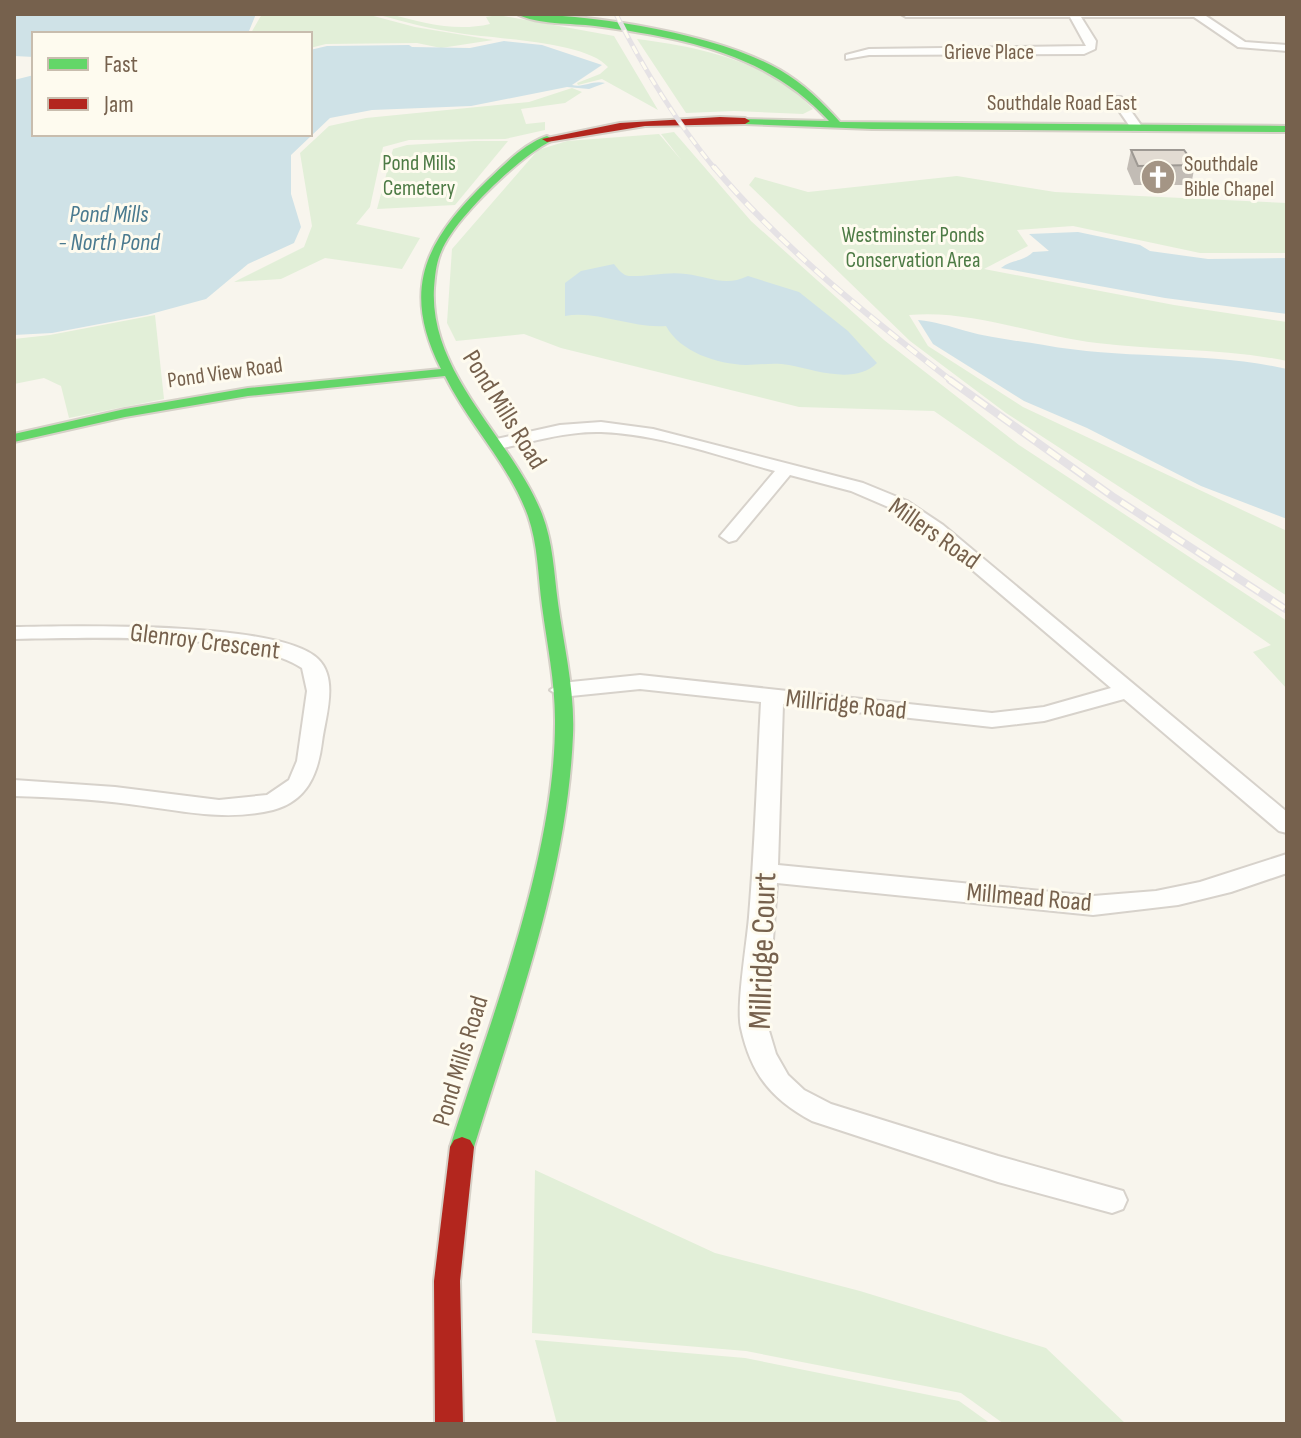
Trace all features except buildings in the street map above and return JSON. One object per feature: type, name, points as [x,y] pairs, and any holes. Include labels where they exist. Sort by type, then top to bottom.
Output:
[{"type":"main road","points":[[521,14],[707,46],[746,57],[788,76],[814,94],[837,124]]},
{"type":"main road","name":"Pond Mills Road","points":[[449,1424],[447,1281],[458,1158],[529,928],[553,835],[564,734],[561,690],[537,519],[521,479],[446,372],[434,341],[428,295],[436,249],[494,179],[520,154],[541,141],[585,130],[677,121],[837,124]]},
{"type":"main road","name":"Southdale Road East","points":[[837,124],[1287,129]]},
{"type":"main road","name":"Pond View Road","points":[[14,438],[125,413],[248,392],[446,372]]},
{"type":"street","points":[[906,14],[1195,14],[1242,45],[1287,48]]},
{"type":"street","name":"Grieve Place","points":[[850,57],[869,52],[1084,51],[1091,47],[1091,41],[1074,15]]},
{"type":"street","points":[[1117,99],[1137,128]]},
{"type":"street","name":"Millers Road","points":[[498,444],[560,430],[601,427],[653,434],[857,487],[900,505],[936,529],[1287,825]]},
{"type":"street","points":[[729,536],[787,468]]},
{"type":"street","name":"Glenroy Crescent","points":[[14,633],[113,632],[284,648],[310,662],[318,682],[309,764],[300,786],[274,802],[225,808],[128,796],[14,788]]},
{"type":"street","name":"Millridge Road","points":[[561,690],[640,682],[992,720],[1023,720],[1057,713],[1128,690]]},
{"type":"street","name":"Millridge Court","points":[[772,697],[765,873],[753,1024],[763,1056],[778,1083],[794,1098],[822,1113],[983,1165],[1112,1200]]},
{"type":"street","name":"Millmead Road","points":[[765,873],[844,879],[1035,902],[1108,905],[1177,898],[1246,880],[1287,863]]},
{"type":"green space","points":[[262,14],[366,14],[415,27],[493,40],[441,48],[417,43],[326,44],[312,48],[312,32],[252,32]]},
{"type":"green space","points":[[390,14],[452,27],[490,24],[486,17],[498,15],[614,36],[658,110],[602,79],[578,85],[608,67],[597,58],[560,46],[448,31],[379,15]]},
{"type":"green space","points":[[637,39],[732,59],[775,79],[813,109],[803,114],[734,111],[686,113]]},
{"type":"green space","points":[[572,88],[582,92],[565,103],[521,109],[526,124],[545,122],[545,130],[505,139],[409,140],[383,147],[370,207],[356,224],[420,238],[402,269],[325,258],[281,279],[234,282],[304,247],[312,226],[300,153],[329,126],[366,118],[529,102]]},
{"type":"green space","points":[[674,132],[751,221],[884,340],[1019,445],[1287,621],[1287,689],[1253,652],[1271,645],[934,411],[799,407],[561,348],[524,334],[456,341],[447,323],[452,249],[538,150],[567,141],[659,134],[682,161],[661,134]]},
{"type":"green space","name":"Pond Mills Cemetery","points":[[508,141],[455,205],[377,209],[393,149],[407,145]]},
{"type":"green space","name":"Westminster Ponds Conservation Area","points":[[957,176],[1055,192],[1287,203],[1287,253],[1200,253],[1073,226],[1017,230],[1028,246],[984,269],[1174,305],[1287,322],[1287,361],[1240,354],[1097,343],[979,319],[909,315],[928,346],[1023,407],[1287,531],[1287,596],[1006,413],[910,341],[749,185],[755,177],[808,192]]},
{"type":"green space","points":[[155,315],[164,399],[69,418],[61,386],[44,378],[14,384],[14,339]]},
{"type":"green space","points":[[535,1170],[715,1253],[860,1291],[1046,1348],[1126,1424],[1004,1424],[961,1393],[746,1351],[532,1333]]},
{"type":"green space","points":[[535,1340],[745,1358],[959,1401],[991,1424],[557,1424]]},
{"type":"water","points":[[14,14],[256,14],[246,32],[32,32],[32,57],[14,56]]},
{"type":"water","name":"Pond Mills - North Pond","points":[[504,41],[542,45],[602,65],[572,85],[605,83],[589,89],[567,87],[471,106],[372,110],[330,118],[312,135],[312,50],[327,46],[409,45],[470,48]]},
{"type":"water","name":"Pond Mills - North Pond","points":[[32,76],[32,136],[311,136],[291,155],[291,194],[301,227],[294,243],[248,264],[206,299],[147,315],[52,333],[14,335],[14,80]]},
{"type":"water","points":[[1078,232],[1140,245],[1150,251],[1208,259],[1287,258],[1287,314],[1165,298],[1001,268],[1033,252],[1049,251],[1029,234]]},
{"type":"water","points":[[614,264],[629,276],[679,273],[732,281],[748,276],[799,292],[848,331],[877,363],[868,370],[846,375],[783,364],[735,364],[690,350],[666,326],[641,325],[590,315],[565,316],[565,283],[581,271]]},
{"type":"water","points":[[918,320],[1074,350],[1227,360],[1287,369],[1287,519],[1201,486],[1087,428],[1024,401],[933,344]]},
{"type":"railway","points":[[616,14],[661,94],[715,169]]},
{"type":"railway","points":[[714,167],[798,254],[858,307],[953,382]]},
{"type":"railway","points":[[950,380],[1112,496],[1287,610]]},
{"type":"traffic: fast","points":[[521,14],[649,32],[736,54],[776,71],[810,94],[837,124]]},
{"type":"traffic: fast","points":[[745,121],[872,126],[1287,129]]},
{"type":"traffic: fast","points":[[462,1147],[539,893],[559,790],[564,704],[543,548],[535,515],[523,487],[455,383],[441,356],[432,327],[428,296],[431,266],[443,237],[504,170],[547,139]]},
{"type":"traffic: fast","points":[[14,438],[125,413],[248,392],[446,372]]},
{"type":"traffic: jam","points":[[547,139],[645,123],[745,121]]},
{"type":"traffic: jam","points":[[449,1424],[447,1281],[462,1147]]},
{"type":"place","name":"Southdale Bible Chapel","points":[[1158,177]]}]
